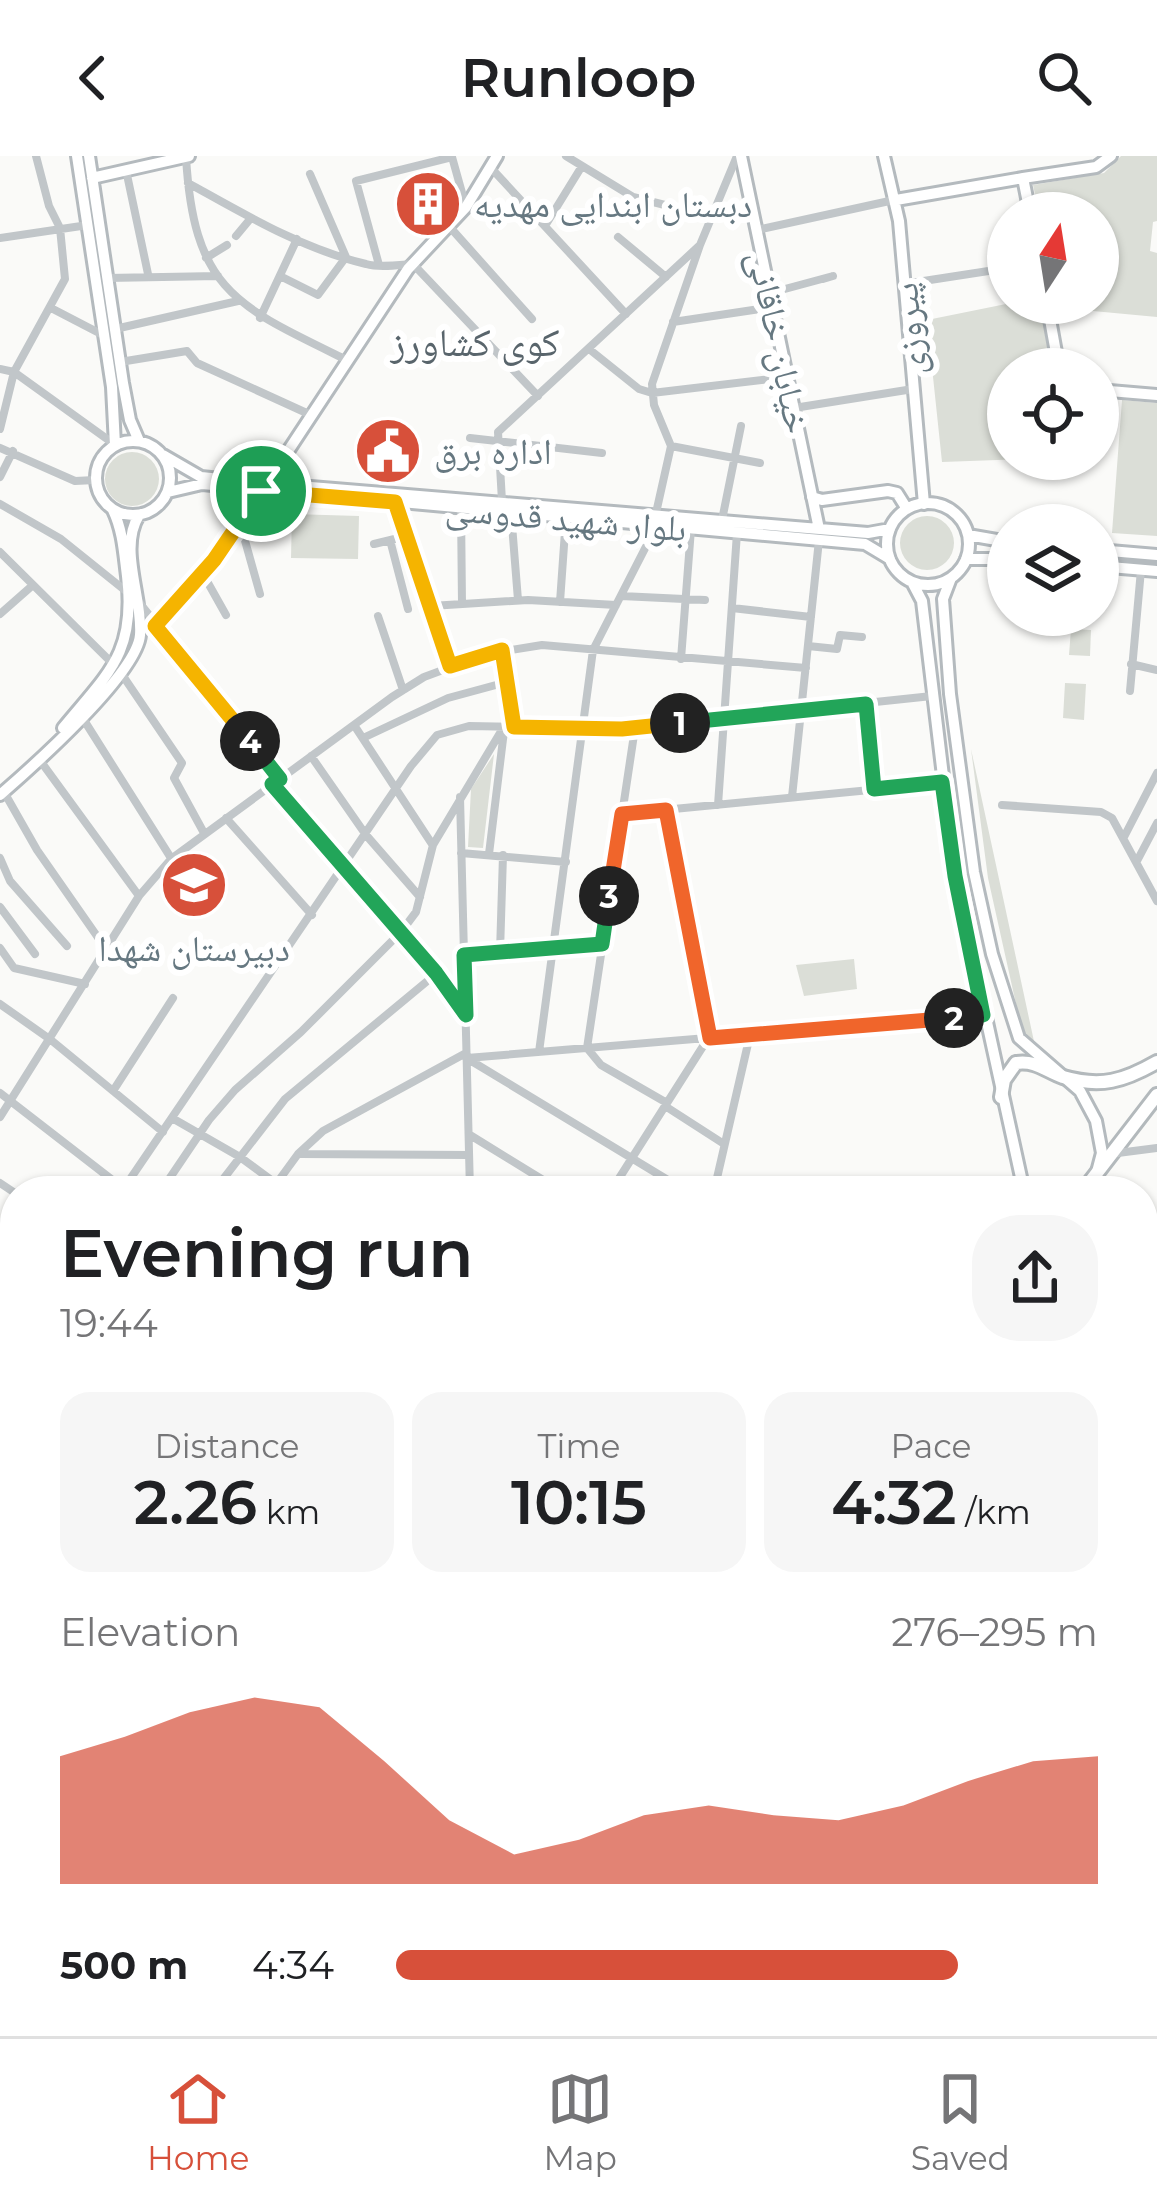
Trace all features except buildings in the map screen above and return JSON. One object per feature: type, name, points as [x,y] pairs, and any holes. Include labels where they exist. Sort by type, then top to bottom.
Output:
[{"type":"main road","points":[[77,156],[130,420],[139,441],[163,455],[169,466],[168,492],[155,509],[139,515],[113,510]]},
{"type":"main road","points":[[92,156],[107,278],[115,445]]},
{"type":"main road","points":[[92,178],[187,156]]},
{"type":"main road","name":"خیابان خاقانی","points":[[739,156],[819,534]]},
{"type":"main road","name":"پیروزی","points":[[884,156],[896,200],[924,504]]},
{"type":"main road","points":[[896,200],[1096,167],[1111,156]]},
{"type":"main road","points":[[264,487],[412,264],[466,207],[494,162]]},
{"type":"main road","points":[[1023,178],[1026,192]]},
{"type":"main road","points":[[1119,392],[1157,395]]},
{"type":"main road","points":[[38,759],[139,645],[122,532],[95,480],[100,460],[115,445],[139,441]]},
{"type":"main road","name":"بلوار شهید قدوسی","points":[[163,455],[201,477],[264,487],[566,518],[722,520],[865,544],[890,559]]},
{"type":"main road","name":"بلوار شهید قدوسی","points":[[168,492],[191,484],[502,501],[657,519],[691,529],[819,534]]},
{"type":"main road","points":[[812,496],[822,500],[897,493],[907,509]]},
{"type":"main road","points":[[819,534],[890,529],[907,509],[924,504],[947,508],[964,524],[966,559],[943,599],[974,872],[992,954],[1018,1038],[1080,1091],[1096,1121],[1100,1168]]},
{"type":"main road","points":[[133,596],[131,532],[139,515]]},
{"type":"main road","points":[[890,529],[890,559],[903,577],[932,585],[952,578]]},
{"type":"main road","points":[[968,535],[987,538]]},
{"type":"main road","points":[[1119,552],[1157,555]]},
{"type":"main road","points":[[966,559],[987,559]]},
{"type":"main road","points":[[1119,567],[1157,571]]},
{"type":"main road","points":[[913,582],[922,601],[955,876],[1001,1097],[1022,1176]]},
{"type":"main road","points":[[2,794],[82,718],[117,668]]},
{"type":"main road","points":[[955,876],[974,872]]},
{"type":"main road","points":[[1001,1097],[1004,1080],[1016,1063],[1038,1064],[1062,1076],[1124,1081],[1157,1062]]},
{"type":"main road","points":[[1096,1176],[1157,1095]]},
{"type":"street","points":[[0,429],[14,372],[65,279],[60,228],[36,156]]},
{"type":"street","points":[[187,156],[195,225],[206,258],[238,302],[260,318],[347,360]]},
{"type":"street","points":[[566,156],[633,197],[674,206]]},
{"type":"street","points":[[539,1052],[593,650],[657,519],[671,446],[652,393],[700,245],[739,156]]},
{"type":"street","points":[[379,265],[356,181],[452,157],[466,207]]},
{"type":"street","points":[[494,162],[626,314]]},
{"type":"street","points":[[545,226],[582,166]]},
{"type":"street","points":[[126,170],[148,275]]},
{"type":"street","points":[[310,174],[346,257]]},
{"type":"street","points":[[188,183],[251,218],[346,257],[379,265],[412,264],[538,395]]},
{"type":"street","points":[[757,230],[896,200]]},
{"type":"street","points":[[236,236],[251,218]]},
{"type":"street","points":[[0,238],[88,225]]},
{"type":"street","points":[[448,225],[532,319]]},
{"type":"street","points":[[618,237],[666,277]]},
{"type":"street","points":[[260,318],[297,239]]},
{"type":"street","points":[[206,258],[227,245]]},
{"type":"street","points":[[502,501],[498,432],[700,245]]},
{"type":"street","points":[[280,276],[318,296],[346,257]]},
{"type":"street","points":[[904,284],[987,271]]},
{"type":"street","points":[[107,278],[218,276]]},
{"type":"street","points":[[673,322],[771,300],[833,276],[823,279]]},
{"type":"street","points":[[51,308],[110,333],[238,302]]},
{"type":"street","points":[[589,349],[639,389],[652,393],[787,377]]},
{"type":"street","points":[[120,362],[187,352],[197,363],[311,415]]},
{"type":"street","points":[[0,369],[14,372],[115,445]]},
{"type":"street","points":[[794,408],[913,389]]},
{"type":"street","points":[[722,520],[741,426]]},
{"type":"street","points":[[470,438],[602,453]]},
{"type":"street","points":[[671,446],[760,463]]},
{"type":"street","points":[[0,448],[76,482],[95,480]]},
{"type":"street","points":[[0,460],[13,451]]},
{"type":"street","points":[[0,477],[13,451]]},
{"type":"street","points":[[155,626],[202,574],[264,487]]},
{"type":"street","points":[[395,502],[450,666]]},
{"type":"street","points":[[0,504],[61,539],[133,596],[276,782],[466,1015]]},
{"type":"street","points":[[461,508],[462,604]]},
{"type":"street","points":[[511,512],[518,600]]},
{"type":"street","points":[[560,602],[566,518]]},
{"type":"street","points":[[240,522],[260,594]]},
{"type":"street","points":[[681,659],[691,529]]},
{"type":"street","points":[[718,805],[737,532]]},
{"type":"street","points":[[792,797],[819,534]]},
{"type":"street","points":[[374,544],[407,536]]},
{"type":"street","points":[[390,540],[408,609]]},
{"type":"street","points":[[0,552],[117,668],[182,763],[174,778],[205,833]]},
{"type":"street","points":[[1130,691],[1141,569]]},
{"type":"street","points":[[202,574],[226,615]]},
{"type":"street","points":[[0,614],[33,585]]},
{"type":"street","points":[[431,606],[518,600],[705,600]]},
{"type":"street","points":[[731,608],[811,616]]},
{"type":"street","points":[[378,616],[403,690]]},
{"type":"street","points":[[808,646],[837,650],[840,635],[862,637]]},
{"type":"street","points":[[0,1118],[139,896],[171,859],[403,690],[450,666],[502,650],[542,645],[806,668]]},
{"type":"street","points":[[488,854],[509,726],[502,650]]},
{"type":"street","points":[[1131,664],[1157,670]]},
{"type":"street","points":[[363,738],[448,698],[507,682]]},
{"type":"street","points":[[133,1176],[436,736],[469,726],[634,728],[932,696]]},
{"type":"street","points":[[866,704],[874,789]]},
{"type":"street","points":[[82,718],[171,859]]},
{"type":"street","points":[[354,725],[433,845]]},
{"type":"street","points":[[171,1176],[235,1090],[301,1033],[401,932],[416,911],[433,845],[460,795],[509,726]]},
{"type":"street","points":[[634,728],[587,1048],[601,1066],[725,1144]]},
{"type":"street","points":[[311,756],[366,835],[420,897]]},
{"type":"street","points":[[38,759],[139,896]]},
{"type":"street","points":[[1123,838],[1154,772]]},
{"type":"street","points":[[622,814],[942,782]]},
{"type":"street","points":[[2,794],[106,949]]},
{"type":"street","points":[[460,795],[470,1176]]},
{"type":"street","points":[[1002,805],[1101,812],[1112,818],[1157,901]]},
{"type":"street","points":[[620,1176],[709,1038],[666,810]]},
{"type":"street","points":[[226,818],[313,916]]},
{"type":"street","points":[[1136,862],[1157,823]]},
{"type":"street","points":[[461,853],[566,862]]},
{"type":"street","points":[[500,952],[503,855]]},
{"type":"street","points":[[0,858],[10,881],[67,946]]},
{"type":"street","points":[[1151,890],[1157,878]]},
{"type":"street","points":[[0,907],[35,954]]},
{"type":"street","points":[[464,955],[602,944]]},
{"type":"street","points":[[0,948],[14,968],[85,984]]},
{"type":"street","points":[[226,1176],[285,1099],[436,973]]},
{"type":"street","points":[[113,1091],[172,998]]},
{"type":"street","points":[[0,1004],[163,1132]]},
{"type":"street","points":[[282,1176],[298,1154],[340,1120],[466,1055],[983,1015]]},
{"type":"street","points":[[718,1176],[750,1035]]},
{"type":"street","points":[[466,1055],[661,1176]]},
{"type":"street","points":[[0,1094],[105,1176]]},
{"type":"street","points":[[172,1118],[241,1157],[262,1176]]},
{"type":"street","points":[[469,1134],[538,1176]]},
{"type":"street","points":[[1109,1154],[1157,1148]]},
{"type":"street","points":[[298,1154],[469,1155]]},
{"type":"shaded area","points":[[1121,156],[1157,156],[1157,221],[1153,222],[1150,251],[1157,253],[1157,317],[1119,313],[1119,192],[1034,192],[1033,185],[1104,173]]},
{"type":"shaded area","points":[[987,308],[987,324],[1044,324],[1048,348],[987,348],[987,460],[942,462],[927,320]]},
{"type":"shaded area","points":[[1122,400],[1157,403],[1157,536],[1119,533],[1119,504],[1114,504]]},
{"type":"shaded area","points":[[132,452],[151,460],[159,479],[151,498],[132,506],[113,498],[105,479],[113,460]]},
{"type":"shaded area","points":[[292,514],[359,516],[358,559],[291,558]]},
{"type":"shaded area","points":[[927,516],[946,524],[954,543],[946,562],[927,570],[908,562],[900,543],[908,524]]},
{"type":"shaded area","points":[[1070,636],[1091,636],[1090,656],[1069,655]]},
{"type":"shaded area","points":[[1065,683],[1086,684],[1084,720],[1063,718]]},
{"type":"shaded area","points":[[971,749],[1035,1046],[1024,1040],[988,878]]},
{"type":"shaded area","points":[[494,754],[483,848],[468,847],[471,789]]},
{"type":"shaded area","points":[[854,959],[857,989],[804,996],[796,965]]},
{"type":"place","name":"دبستان ابندایی مهدیه","points":[[428,204]]},
{"type":"place","name":"اداره برق","points":[[388,451]]},
{"type":"place","name":"دبیرستان شهدا","points":[[194,885]]},
{"type":"district","name":"کوی کشاورز","points":[[475,342]]},
{"type":"route","points":[[261,491],[395,502],[450,666],[502,650],[514,727],[622,729],[866,704],[874,789],[942,782],[983,1015],[710,1038],[666,810],[622,814],[602,944],[464,955],[466,1015],[436,973],[272,784],[280,779],[155,626],[214,560],[261,491]]}]
